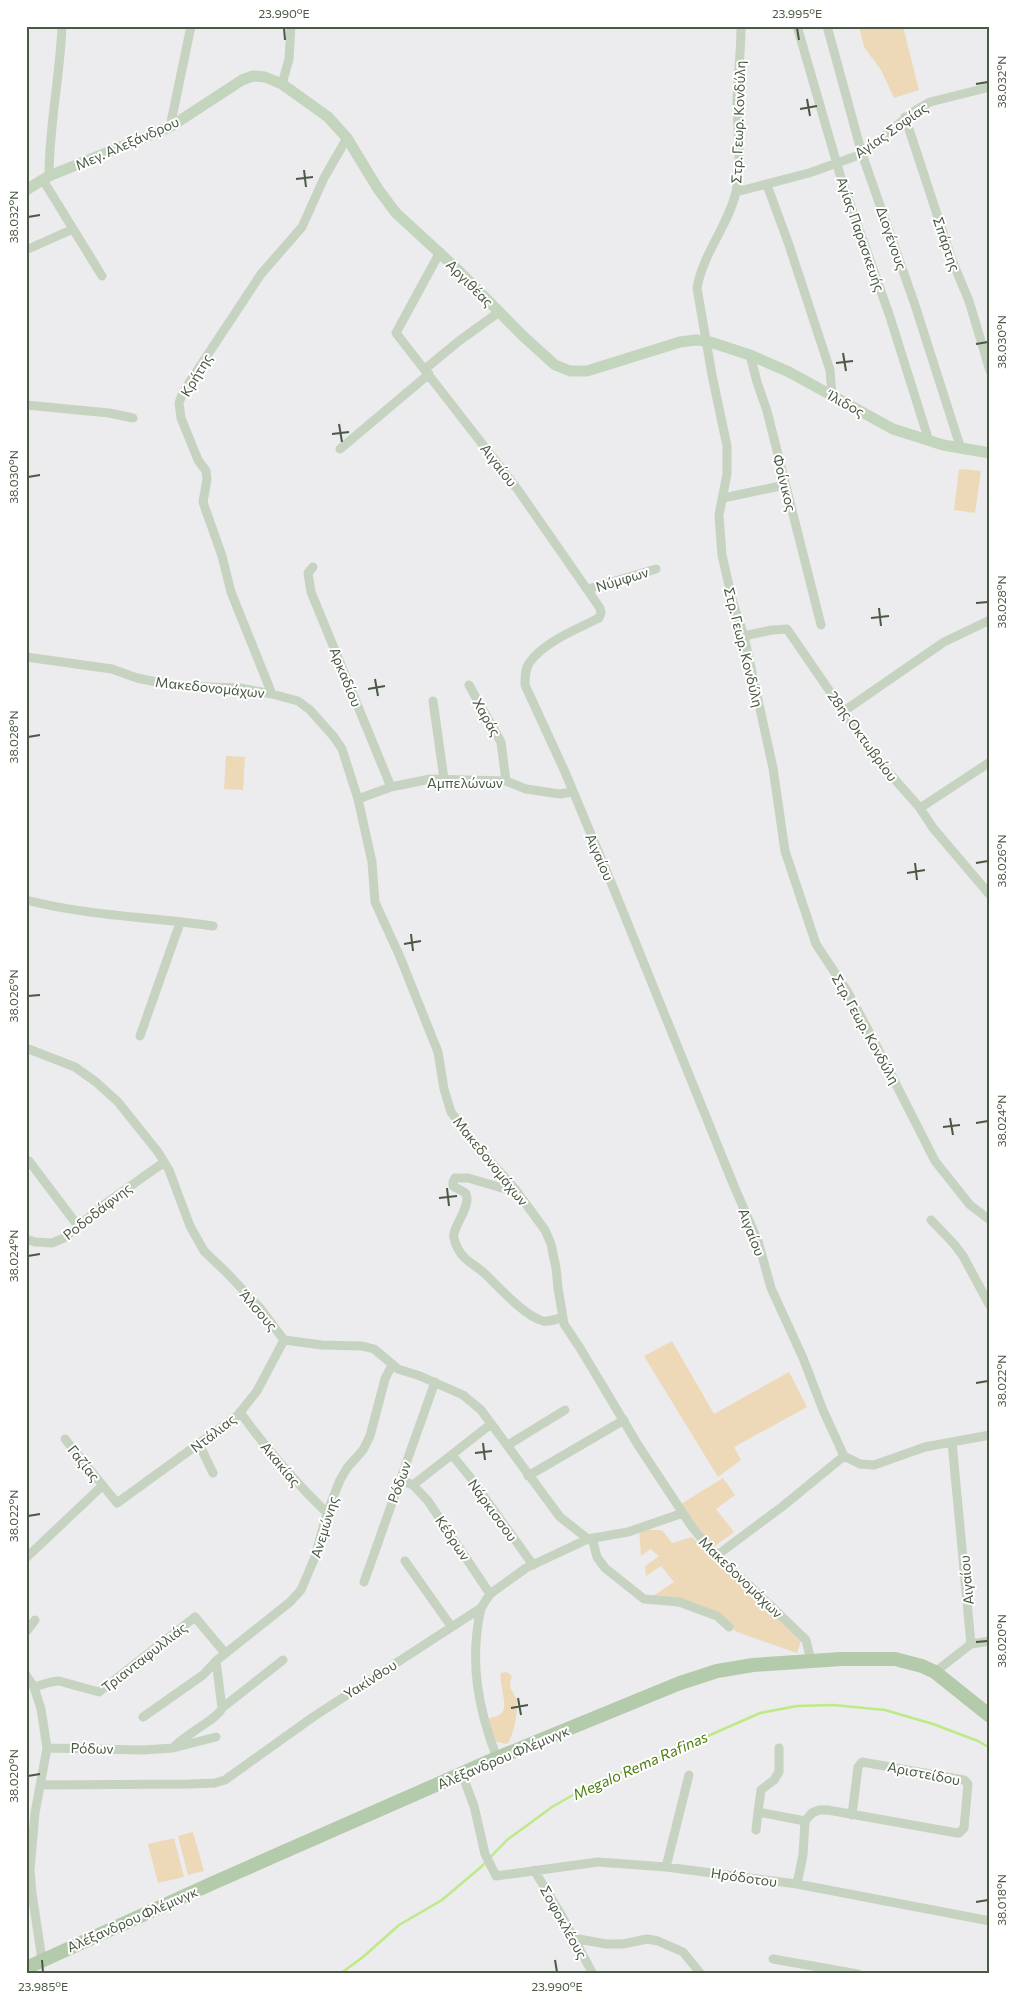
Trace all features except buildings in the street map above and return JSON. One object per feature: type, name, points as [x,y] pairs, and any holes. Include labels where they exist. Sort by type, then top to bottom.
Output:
[{"type":"main road","name":"Αλέξανδρου Φλέμινγκ","points":[[26,1968],[497,1758],[698,1676],[735,1668],[811,1661],[895,1659],[922,1666],[935,1672],[990,1716]]},
{"type":"street","points":[[62,26],[60,62],[46,178],[73,229],[102,276]]},
{"type":"street","points":[[170,126],[191,26]]},
{"type":"street","points":[[282,84],[289,59],[291,26]]},
{"type":"street","name":"Στρ. Γεωρ. Κονδύλη","points":[[741,26],[737,97],[738,172],[736,192],[721,231],[699,276],[698,288],[712,375],[727,446],[727,474],[719,515],[722,555],[732,603],[744,636],[773,768],[785,851],[816,944],[872,1036],[935,1161],[970,1205],[990,1220]]},
{"type":"street","name":"Αγίας Παρασκευής","points":[[797,26],[836,164],[890,317],[929,441]]},
{"type":"street","name":"Διογένους","points":[[827,26],[862,154],[916,305],[961,449]]},
{"type":"street","name":"Μεγ. Αλεξάνδρου","points":[[46,178],[170,126],[242,80],[253,76],[265,77],[282,84]]},
{"type":"street","name":"Αργιθέας","points":[[282,84],[328,117],[347,138],[378,189],[396,212],[440,252],[543,356],[555,365],[570,371],[593,370],[680,342],[707,341]]},
{"type":"street","name":"Αγίας Σοφίας","points":[[736,192],[767,185],[862,154],[905,117],[930,102],[990,87]]},
{"type":"street","name":"Σπάρτης","points":[[905,117],[952,260],[969,301],[990,372]]},
{"type":"street","name":"Κρήτης","points":[[272,694],[231,592],[222,556],[203,502],[207,479],[206,471],[198,460],[179,409],[179,403],[183,392],[261,274],[302,227],[330,165],[347,138]]},
{"type":"street","points":[[26,190],[46,178]]},
{"type":"street","points":[[767,185],[830,370],[832,395]]},
{"type":"street","points":[[26,250],[73,229]]},
{"type":"street","name":"Αιγαίου","points":[[440,252],[396,333],[518,490],[600,608],[601,614],[599,618],[555,640],[529,662],[525,673],[525,685],[614,887],[734,1186],[758,1241],[771,1288],[844,1456]]},
{"type":"street","points":[[340,449],[427,372],[458,341],[499,312]]},
{"type":"street","name":"Ίλιδος","points":[[707,341],[750,355],[789,372],[893,429],[929,441],[990,454]]},
{"type":"street","name":"Φοίνικος","points":[[750,355],[767,411],[821,625]]},
{"type":"street","points":[[26,405],[109,412],[133,418]]},
{"type":"street","points":[[723,498],[785,485]]},
{"type":"street","name":"Αρκαδίου","points":[[313,566],[308,573],[311,592],[392,787]]},
{"type":"street","name":"Νύμφων","points":[[588,589],[656,568]]},
{"type":"street","points":[[844,711],[944,642],[990,620]]},
{"type":"street","name":"28ης Οκτωβρίου","points":[[744,636],[787,629],[875,757],[920,808],[933,828],[990,895]]},
{"type":"street","name":"Μακεδονομάχων","points":[[26,657],[112,669],[137,678],[176,686],[240,688],[272,694],[298,701],[310,710],[327,729],[342,749],[358,799],[372,862],[375,902],[400,957],[438,1052],[451,1112],[475,1144],[517,1192],[545,1230],[551,1244],[556,1268],[564,1324],[638,1445],[700,1539],[806,1640],[811,1661]]},
{"type":"street","name":"Χαράς","points":[[468,685],[501,742],[506,781]]},
{"type":"street","points":[[433,701],[444,780]]},
{"type":"street","points":[[920,808],[990,762]]},
{"type":"street","name":"Αμπελώνων","points":[[358,799],[392,787],[430,779],[506,781],[526,788],[560,794],[572,792]]},
{"type":"street","points":[[982,885],[990,879]]},
{"type":"street","points":[[26,900],[98,914],[213,926]]},
{"type":"street","points":[[140,1036],[180,923]]},
{"type":"street","name":"Άλσους","points":[[26,1048],[75,1067],[96,1082],[118,1102],[158,1152],[169,1170],[190,1226],[204,1251],[227,1272],[260,1308],[284,1340],[322,1345],[362,1346],[374,1349],[398,1369],[463,1395],[474,1403],[508,1445],[528,1476],[560,1517],[590,1539]]},
{"type":"street","points":[[29,1161],[78,1226]]},
{"type":"street","name":"Ροδοδάφνης","points":[[26,1238],[36,1242],[52,1243],[64,1238],[105,1204],[163,1163]]},
{"type":"street","points":[[517,1192],[468,1178],[455,1178],[453,1186],[467,1196],[462,1219],[453,1232],[453,1236],[464,1258],[482,1271],[500,1291],[533,1316],[549,1322],[562,1317]]},
{"type":"street","points":[[931,1220],[964,1256],[990,1306]]},
{"type":"street","name":"Ντάλιας","points":[[117,1503],[240,1412],[257,1391],[284,1340]]},
{"type":"street","name":"Ανεμώνης","points":[[143,1718],[203,1675],[216,1661],[290,1602],[301,1590],[315,1557],[327,1513],[340,1480],[347,1468],[363,1450],[370,1436],[385,1379],[392,1365]]},
{"type":"street","name":"Ρόδων","points":[[364,1582],[434,1382]]},
{"type":"street","points":[[508,1445],[565,1410]]},
{"type":"street","name":"Ακακίας","points":[[240,1412],[269,1453],[327,1513]]},
{"type":"street","points":[[528,1476],[624,1420]]},
{"type":"street","points":[[401,1480],[413,1485],[491,1424]]},
{"type":"street","points":[[716,1556],[783,1506],[844,1456],[860,1464],[874,1465],[925,1447],[990,1435]]},
{"type":"street","name":"Γαζίας","points":[[65,1439],[117,1503]]},
{"type":"street","name":"Αιγαίου","points":[[952,1442],[971,1644]]},
{"type":"street","points":[[199,1444],[213,1473]]},
{"type":"street","name":"Νάρκισσου","points":[[452,1456],[470,1477],[533,1565]]},
{"type":"street","name":"Κέδρων","points":[[413,1485],[428,1501],[490,1594]]},
{"type":"street","points":[[26,1558],[102,1486]]},
{"type":"street","name":"Υακίνθου","points":[[41,1785],[190,1784],[215,1783],[224,1780],[313,1717],[450,1626],[481,1608],[490,1594],[514,1575],[590,1539],[628,1532],[683,1512]]},
{"type":"street","points":[[590,1539],[597,1557],[605,1568],[644,1599],[679,1602],[717,1616],[729,1626]]},
{"type":"street","points":[[405,1560],[450,1626]]},
{"type":"street","points":[[481,1608],[476,1642],[475,1670],[485,1728],[497,1758]]},
{"type":"street","name":"Τριανταφυλλιάς","points":[[34,1687],[51,1682],[59,1682],[99,1692],[196,1617],[226,1653]]},
{"type":"street","points":[[26,1632],[35,1620]]},
{"type":"street","points":[[935,1672],[971,1644],[990,1641]]},
{"type":"street","points":[[222,1708],[283,1660]]},
{"type":"street","points":[[173,1748],[187,1735],[220,1714],[222,1708],[216,1661]]},
{"type":"street","points":[[26,1675],[34,1687],[42,1709],[47,1748],[35,1813],[30,1870],[42,1960]]},
{"type":"street","name":"Ρόδων","points":[[47,1748],[144,1750],[173,1748],[216,1737]]},
{"type":"street","points":[[756,1830],[761,1790],[774,1780],[779,1772],[779,1748]]},
{"type":"street","name":"Αριστείδου","points":[[805,1821],[812,1813],[820,1810],[959,1833],[964,1828],[968,1784],[964,1780],[862,1762],[858,1767],[852,1815]]},
{"type":"street","name":"Ηρόδοτου","points":[[462,1774],[474,1806],[485,1854],[496,1876],[512,1872],[598,1862],[666,1866],[796,1884],[990,1921]]},
{"type":"street","points":[[666,1866],[689,1775]]},
{"type":"street","points":[[758,1812],[805,1821],[803,1855],[796,1884]]},
{"type":"street","name":"Σοφοκλέους","points":[[534,1870],[559,1910],[593,1974]]},
{"type":"street","points":[[573,1938],[606,1944],[623,1944],[647,1939],[658,1941],[683,1952],[701,1974]]},
{"type":"street","points":[[773,1959],[858,1974]]},
{"type":"shaded area","points":[[859,26],[903,26],[919,90],[894,98],[881,70],[864,47]]},
{"type":"shaded area","points":[[959,469],[981,471],[975,513],[954,510]]},
{"type":"shaded area","points":[[226,756],[245,757],[243,790],[224,789]]},
{"type":"shaded area","points":[[672,1341],[714,1414],[789,1372],[807,1407],[734,1447],[741,1460],[718,1477],[644,1356]]},
{"type":"shaded area","points":[[723,1478],[735,1495],[716,1509],[734,1532],[711,1549],[681,1504]]},
{"type":"shaded area","points":[[639,1530],[662,1530],[672,1543],[692,1537],[801,1641],[797,1653],[737,1632],[694,1603],[650,1598],[674,1582],[661,1566],[646,1576],[645,1566],[659,1556],[650,1549],[641,1556]]},
{"type":"shaded area","points":[[507,1672],[512,1676],[510,1686],[516,1698],[517,1708],[514,1729],[507,1744],[493,1741],[488,1719],[498,1716],[504,1708],[501,1673]]},
{"type":"shaded area","points":[[193,1832],[204,1871],[188,1875],[178,1836]]},
{"type":"shaded area","points":[[174,1838],[184,1877],[158,1883],[148,1844]]},
{"type":"waterway","name":"Megalo Rema Rafinas","points":[[340,1974],[363,1957],[399,1925],[442,1900],[481,1867],[507,1840],[552,1807],[594,1783],[649,1762],[760,1713],[797,1706],[834,1705],[885,1710],[933,1724],[978,1741],[990,1748]]}]
